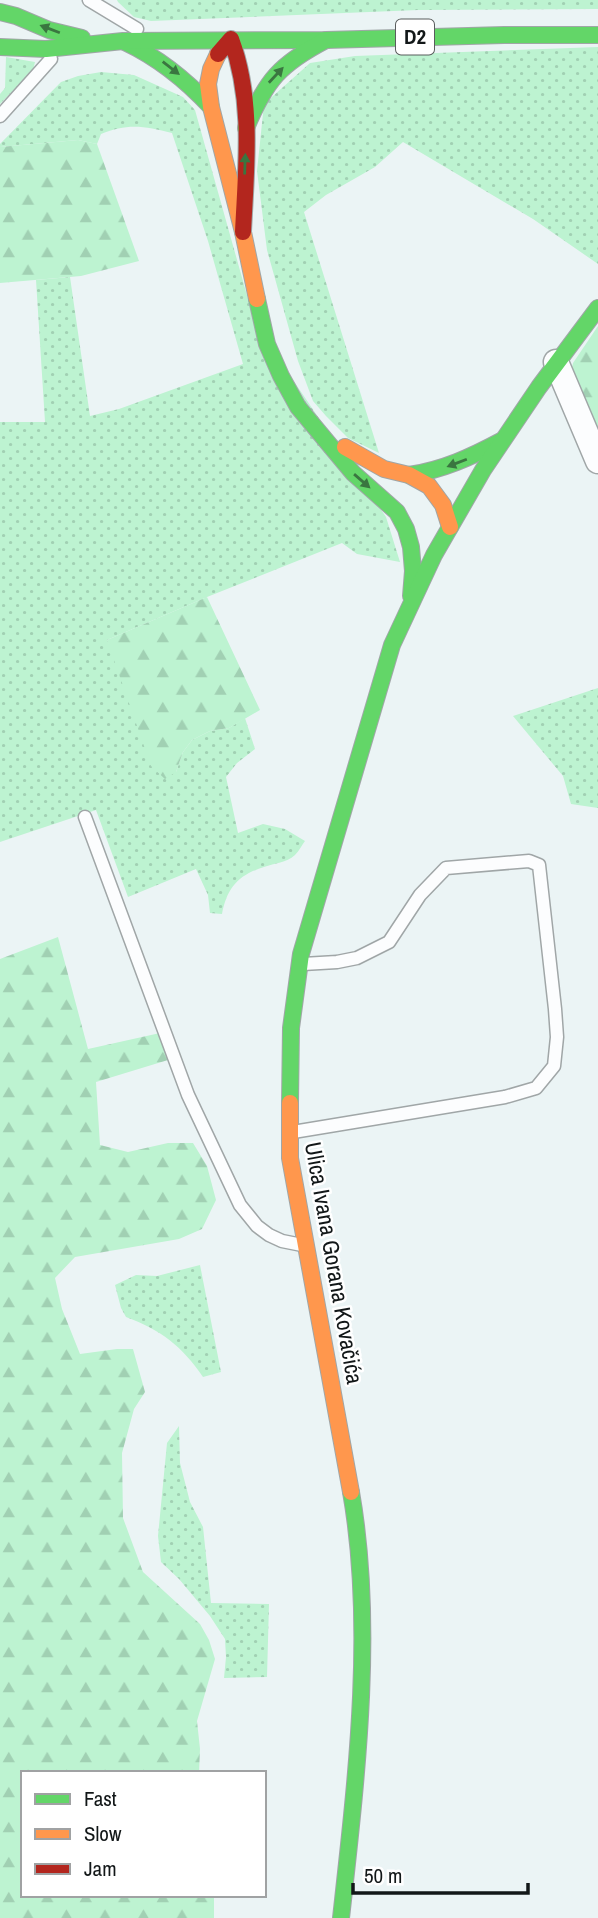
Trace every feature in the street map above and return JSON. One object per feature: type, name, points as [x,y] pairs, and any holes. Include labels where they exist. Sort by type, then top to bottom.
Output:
[{"type":"main road","name":"D2","points":[[0,12],[49,30],[101,42]]},
{"type":"main road","name":"D2","points":[[0,47],[61,49],[101,42],[155,40],[598,35]]},
{"type":"main road","points":[[243,232],[246,128],[242,73],[231,39],[217,55],[211,69],[208,84],[211,107],[243,232],[267,344],[281,376],[298,407],[317,430],[353,473],[397,512],[424,525],[450,527],[443,505],[429,486],[409,475],[384,469],[317,430]]},
{"type":"main road","points":[[246,128],[257,102],[273,76],[296,57],[326,40]]},
{"type":"main road","points":[[123,41],[169,66],[211,107]]},
{"type":"main road","name":"Ulica Ivana Gorana Kovačića","points":[[341,1918],[361,1706],[360,1581],[352,1500],[290,1158],[291,1028],[300,954],[392,645],[411,598],[501,441],[598,307]]},
{"type":"main road","points":[[409,475],[435,471],[464,461],[501,441]]},
{"type":"main road","points":[[397,512],[406,528],[411,547],[411,598]]},
{"type":"street","points":[[556,362],[598,461]]},
{"type":"lane","points":[[89,0],[155,40]]},
{"type":"lane","points":[[0,116],[61,49]]},
{"type":"lane","points":[[85,817],[188,1095],[240,1205],[257,1226],[269,1235],[306,1246]]},
{"type":"lane","points":[[289,1133],[505,1097],[536,1088],[554,1066],[557,1037],[539,865],[529,860],[446,868],[420,895],[389,942],[357,958],[299,964]]},
{"type":"green space","points":[[117,0],[598,0],[598,9],[418,10],[151,21],[134,17]]},
{"type":"green space","points":[[598,47],[598,264],[533,219],[403,142],[375,167],[326,195],[304,212],[379,453],[348,438],[313,401],[298,361],[267,250],[257,171],[264,104],[310,63],[355,56]]},
{"type":"green space","points":[[6,57],[35,62],[33,70],[0,104],[0,94],[5,88]]},
{"type":"green space","points":[[101,72],[134,75],[183,97],[195,110],[255,324],[386,517],[400,562],[357,554],[342,543],[107,640],[176,772],[183,752],[192,740],[210,731],[229,728],[245,718],[255,749],[237,763],[226,777],[238,833],[263,824],[285,829],[305,841],[292,858],[255,870],[235,884],[227,897],[222,914],[210,913],[208,895],[196,869],[128,897],[96,810],[0,842],[0,422],[45,422],[36,280],[70,277],[90,416],[119,409],[243,364],[208,241],[172,133],[145,127],[128,127],[101,134],[97,144],[78,140],[0,147],[61,82]]},
{"type":"green space","points":[[78,140],[97,144],[139,261],[81,276],[0,283],[0,147]]},
{"type":"green space","points":[[598,326],[598,435],[570,377],[573,363]]},
{"type":"green space","points":[[207,597],[260,710],[229,728],[210,731],[192,740],[183,752],[176,772],[165,779],[151,766],[107,640]]},
{"type":"green space","points":[[598,688],[598,808],[571,804],[563,776],[513,716]]},
{"type":"green space","points":[[58,937],[88,1049],[160,1033],[168,1060],[96,1082],[100,1145],[128,1152],[168,1143],[193,1143],[207,1166],[216,1200],[202,1229],[179,1239],[75,1257],[55,1278],[62,1309],[80,1354],[133,1349],[145,1392],[134,1409],[122,1453],[123,1518],[143,1572],[200,1624],[215,1659],[197,1721],[199,1771],[21,1771],[21,1897],[214,1897],[214,1918],[0,1918],[0,959]]},
{"type":"green space","points":[[200,1265],[221,1372],[203,1377],[170,1340],[126,1317],[115,1285],[136,1275],[157,1276]]},
{"type":"green space","points":[[179,1426],[180,1463],[190,1502],[203,1527],[211,1603],[269,1604],[267,1677],[224,1678],[225,1639],[210,1616],[161,1562],[158,1536],[167,1443]]},
{"type":"traffic: fast","points":[[0,12],[49,30],[82,38]]},
{"type":"traffic: fast","points":[[0,47],[46,49],[123,41],[598,35]]},
{"type":"traffic: fast","points":[[246,128],[260,97],[276,75],[297,57],[326,40]]},
{"type":"traffic: fast","points":[[125,42],[171,70],[211,107]]},
{"type":"traffic: fast","points":[[257,299],[267,344],[298,407],[353,473],[397,512],[406,529],[413,571],[411,596]]},
{"type":"traffic: fast","points":[[290,1103],[291,1028],[301,954],[392,645],[434,555],[483,470],[539,387],[598,308]]},
{"type":"traffic: fast","points":[[409,475],[457,462],[501,441]]},
{"type":"traffic: fast","points":[[341,1918],[361,1705],[362,1597],[351,1492]]},
{"type":"traffic: slow","points":[[218,54],[208,84],[211,107],[257,299]]},
{"type":"traffic: slow","points":[[345,447],[384,469],[409,475],[429,486],[443,505],[450,527]]},
{"type":"traffic: slow","points":[[290,1103],[290,1158],[351,1492]]},
{"type":"traffic: jam","points":[[218,54],[231,39],[243,87],[247,135],[243,232]]}]
